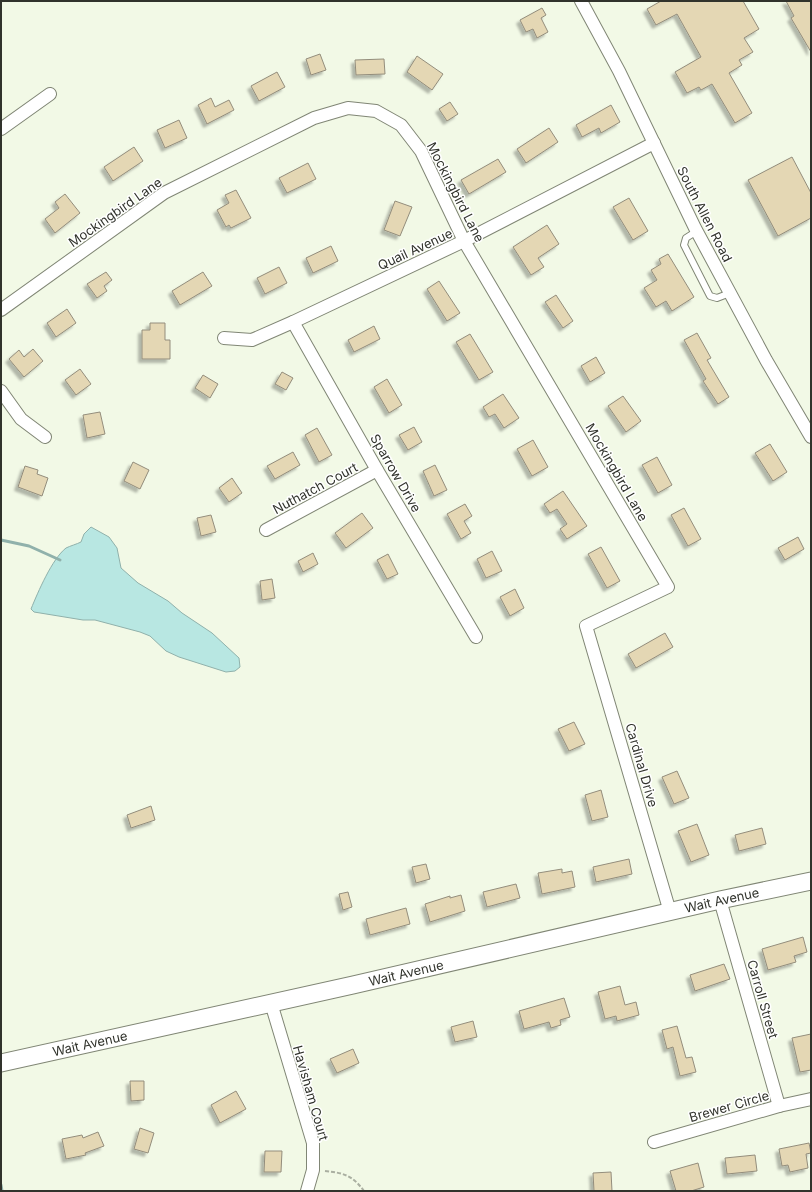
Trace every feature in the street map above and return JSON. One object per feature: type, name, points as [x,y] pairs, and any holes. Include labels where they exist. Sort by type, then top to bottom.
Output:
[{"type":"main road","name":"Wait Avenue","points":[[1,1063],[811,880]]},
{"type":"street","name":"South Allen Road","points":[[581,1],[619,71],[697,231],[766,360],[811,437]]},
{"type":"street","points":[[1,129],[50,94]]},
{"type":"street","name":"Mockingbird Lane","points":[[1,310],[164,193],[314,118],[348,108],[376,111],[402,125],[421,151],[464,241],[668,587],[586,626]]},
{"type":"street","name":"Quail Avenue","points":[[224,338],[252,340],[293,322],[464,241],[654,143]]},
{"type":"street","name":"Sparrow Drive","points":[[293,322],[377,470],[476,637]]},
{"type":"street","points":[[1,391],[21,419],[45,436]]},
{"type":"street","name":"Nuthatch Court","points":[[266,530],[377,470]]},
{"type":"street","name":"Cardinal Drive","points":[[586,626],[670,912]]},
{"type":"street","name":"Carroll Street","points":[[720,900],[779,1106]]},
{"type":"street","name":"Havisham Court","points":[[271,1003],[313,1143],[313,1170],[307,1191]]},
{"type":"street","name":"Brewer Circle","points":[[654,1142],[779,1106],[811,1099]]},
{"type":"lane","points":[[697,231],[686,238],[684,245],[710,296],[717,298],[730,293]]},
{"type":"path","points":[[313,1170],[345,1174],[357,1182],[364,1191]]},
{"type":"water","points":[[91,527],[109,537],[117,548],[121,568],[138,583],[168,601],[182,613],[212,633],[239,658],[240,667],[235,671],[226,672],[179,657],[166,651],[150,636],[140,632],[95,620],[83,620],[34,612],[31,609],[37,594],[56,560],[66,548],[81,542],[84,534]]},
{"type":"building","points":[[661,1],[743,1],[759,29],[744,38],[753,52],[739,60],[742,65],[729,73],[752,113],[735,123],[712,84],[701,90],[699,87],[687,93],[675,72],[701,57],[677,14],[656,25],[647,9]]},
{"type":"building","points":[[786,1],[811,1],[811,52],[791,18],[794,16]]},
{"type":"building","points":[[542,8],[546,15],[541,18],[548,32],[537,38],[533,29],[526,32],[520,20]]},
{"type":"building","points":[[320,54],[326,70],[311,75],[306,59]]},
{"type":"building","points":[[417,56],[443,74],[432,90],[407,72]]},
{"type":"building","points":[[384,59],[385,74],[356,75],[355,60]]},
{"type":"building","points":[[277,72],[285,87],[259,101],[251,86]]},
{"type":"building","points":[[211,98],[215,107],[229,100],[234,110],[207,124],[198,105]]},
{"type":"building","points":[[450,102],[458,114],[447,121],[439,109]]},
{"type":"building","points":[[611,105],[620,122],[601,133],[599,128],[582,137],[576,125]]},
{"type":"building","points":[[179,120],[187,138],[165,148],[157,130]]},
{"type":"building","points":[[549,128],[558,142],[526,163],[517,149]]},
{"type":"building","points":[[134,147],[143,161],[113,181],[104,167]]},
{"type":"building","points":[[792,157],[811,193],[811,218],[778,236],[748,180]]},
{"type":"building","points":[[498,159],[506,172],[469,194],[461,180]]},
{"type":"building","points":[[308,163],[316,179],[287,193],[279,178]]},
{"type":"building","points":[[236,190],[251,218],[231,228],[229,225],[226,227],[217,210],[229,203],[225,195]]},
{"type":"building","points":[[65,194],[80,213],[55,233],[45,219],[59,208],[55,202]]},
{"type":"building","points":[[629,198],[648,231],[633,240],[613,207]]},
{"type":"building","points":[[395,201],[412,207],[400,236],[384,230]]},
{"type":"building","points":[[547,225],[559,244],[538,258],[544,267],[531,275],[513,247]]},
{"type":"building","points":[[331,246],[338,261],[313,273],[306,258]]},
{"type":"building","points":[[668,254],[694,297],[672,311],[666,301],[656,307],[644,288],[657,280],[651,270],[661,264],[659,259]]},
{"type":"building","points":[[279,267],[287,283],[265,294],[257,278]]},
{"type":"building","points":[[106,272],[112,280],[104,286],[107,291],[97,298],[87,284]]},
{"type":"building","points":[[203,272],[212,286],[180,305],[172,291]]},
{"type":"building","points":[[439,281],[460,313],[447,321],[427,289]]},
{"type":"building","points":[[556,295],[573,321],[563,328],[545,302]]},
{"type":"building","points":[[67,309],[76,323],[56,337],[47,323]]},
{"type":"building","points":[[150,323],[165,323],[165,340],[170,340],[170,359],[142,359],[142,330],[150,330]]},
{"type":"building","points":[[374,326],[380,339],[354,352],[348,340]]},
{"type":"building","points":[[697,333],[711,358],[707,360],[729,397],[718,404],[703,381],[706,379],[684,340]]},
{"type":"building","points":[[470,334],[493,372],[479,380],[456,342]]},
{"type":"building","points":[[33,349],[43,361],[24,377],[9,359],[19,350],[24,357]]},
{"type":"building","points":[[596,357],[605,373],[590,382],[581,366]]},
{"type":"building","points":[[80,369],[91,384],[76,395],[65,380]]},
{"type":"building","points":[[282,372],[293,378],[286,390],[275,384]]},
{"type":"building","points":[[203,375],[218,384],[210,398],[195,388]]},
{"type":"building","points":[[387,379],[402,405],[389,413],[374,387]]},
{"type":"building","points":[[503,394],[519,418],[504,428],[495,414],[489,417],[483,407]]},
{"type":"building","points":[[623,396],[641,421],[626,432],[608,406]]},
{"type":"building","points":[[100,412],[105,434],[87,438],[83,415]]},
{"type":"building","points":[[414,427],[422,442],[408,450],[399,435]]},
{"type":"building","points":[[317,428],[332,455],[319,462],[305,435]]},
{"type":"building","points":[[533,440],[548,467],[532,476],[517,449]]},
{"type":"building","points":[[770,444],[787,472],[773,481],[755,453]]},
{"type":"building","points":[[293,452],[300,465],[275,479],[267,466]]},
{"type":"building","points":[[657,457],[672,485],[658,493],[642,465]]},
{"type":"building","points":[[133,462],[149,470],[140,489],[124,481]]},
{"type":"building","points":[[435,465],[447,490],[434,496],[423,471]]},
{"type":"building","points":[[25,466],[38,470],[37,474],[48,478],[42,496],[18,487]]},
{"type":"building","points":[[232,478],[242,493],[229,502],[219,488]]},
{"type":"building","points":[[563,491],[587,526],[567,539],[560,529],[567,524],[557,509],[550,513],[544,504]]},
{"type":"building","points":[[465,504],[472,516],[464,521],[471,533],[461,539],[447,514]]},
{"type":"building","points":[[684,508],[701,539],[688,546],[671,515]]},
{"type":"building","points":[[362,513],[373,528],[346,548],[335,533]]},
{"type":"building","points":[[211,515],[216,532],[201,536],[197,518]]},
{"type":"building","points":[[798,537],[804,549],[785,560],[778,548]]},
{"type":"building","points":[[601,547],[620,581],[607,588],[588,554]]},
{"type":"building","points":[[492,551],[502,571],[486,578],[477,559]]},
{"type":"building","points":[[313,553],[318,564],[303,572],[298,561]]},
{"type":"building","points":[[388,554],[398,574],[387,579],[377,560]]},
{"type":"building","points":[[272,579],[275,598],[262,600],[260,581]]},
{"type":"building","points":[[515,589],[524,608],[510,616],[500,597]]},
{"type":"building","points":[[665,633],[673,647],[636,668],[628,654]]},
{"type":"building","points":[[574,722],[585,744],[569,751],[558,729]]},
{"type":"building","points":[[677,771],[689,798],[674,804],[662,777]]},
{"type":"building","points":[[601,790],[608,817],[592,821],[585,795]]},
{"type":"building","points":[[151,806],[155,820],[131,828],[127,815]]},
{"type":"building","points":[[697,824],[709,855],[691,862],[678,831]]},
{"type":"building","points":[[762,828],[766,844],[739,851],[735,835]]},
{"type":"building","points":[[629,859],[632,874],[596,882],[593,867]]},
{"type":"building","points":[[426,864],[430,879],[416,883],[412,867]]},
{"type":"building","points":[[562,869],[562,873],[572,871],[575,887],[542,894],[538,873]]},
{"type":"building","points":[[516,884],[520,898],[487,907],[483,892]]},
{"type":"building","points":[[348,892],[352,907],[343,910],[339,894]]},
{"type":"building","points":[[461,895],[465,911],[430,922],[425,904],[450,896],[450,898]]},
{"type":"building","points":[[406,908],[410,924],[370,935],[366,919]]},
{"type":"building","points":[[803,937],[807,952],[794,956],[796,962],[768,970],[762,949]]},
{"type":"building","points":[[724,964],[730,979],[695,991],[690,975]]},
{"type":"building","points":[[620,986],[625,1005],[636,1002],[639,1015],[617,1021],[616,1016],[605,1019],[598,992]]},
{"type":"building","points":[[564,998],[570,1017],[560,1020],[561,1025],[551,1028],[549,1022],[524,1029],[519,1011]]},
{"type":"building","points":[[473,1021],[477,1037],[455,1042],[451,1027]]},
{"type":"building","points":[[677,1026],[686,1058],[692,1057],[696,1072],[680,1076],[673,1047],[667,1049],[662,1030]]},
{"type":"building","points":[[811,1034],[811,1070],[800,1072],[792,1038]]},
{"type":"building","points":[[353,1049],[359,1063],[337,1073],[330,1059]]},
{"type":"building","points":[[130,1081],[144,1081],[144,1100],[131,1101]]},
{"type":"building","points":[[236,1091],[246,1109],[220,1123],[211,1105]]},
{"type":"building","points":[[140,1128],[154,1133],[148,1153],[134,1149]]},
{"type":"building","points":[[98,1132],[104,1146],[85,1153],[86,1155],[66,1159],[62,1139],[82,1135],[83,1138]]},
{"type":"building","points":[[809,1143],[811,1153],[806,1154],[808,1168],[790,1172],[788,1165],[782,1166],[779,1149]]},
{"type":"building","points":[[265,1151],[282,1151],[281,1172],[264,1172]]},
{"type":"building","points":[[755,1155],[757,1171],[727,1174],[725,1158]]},
{"type":"building","points":[[698,1163],[704,1187],[691,1191],[676,1191],[670,1171]]},
{"type":"building","points":[[611,1172],[612,1191],[594,1191],[593,1173]]},
{"type":"waterway","points":[[1,540],[29,546],[60,560]]},
{"type":"waterway","points":[[1,1185],[2,1191]]}]
